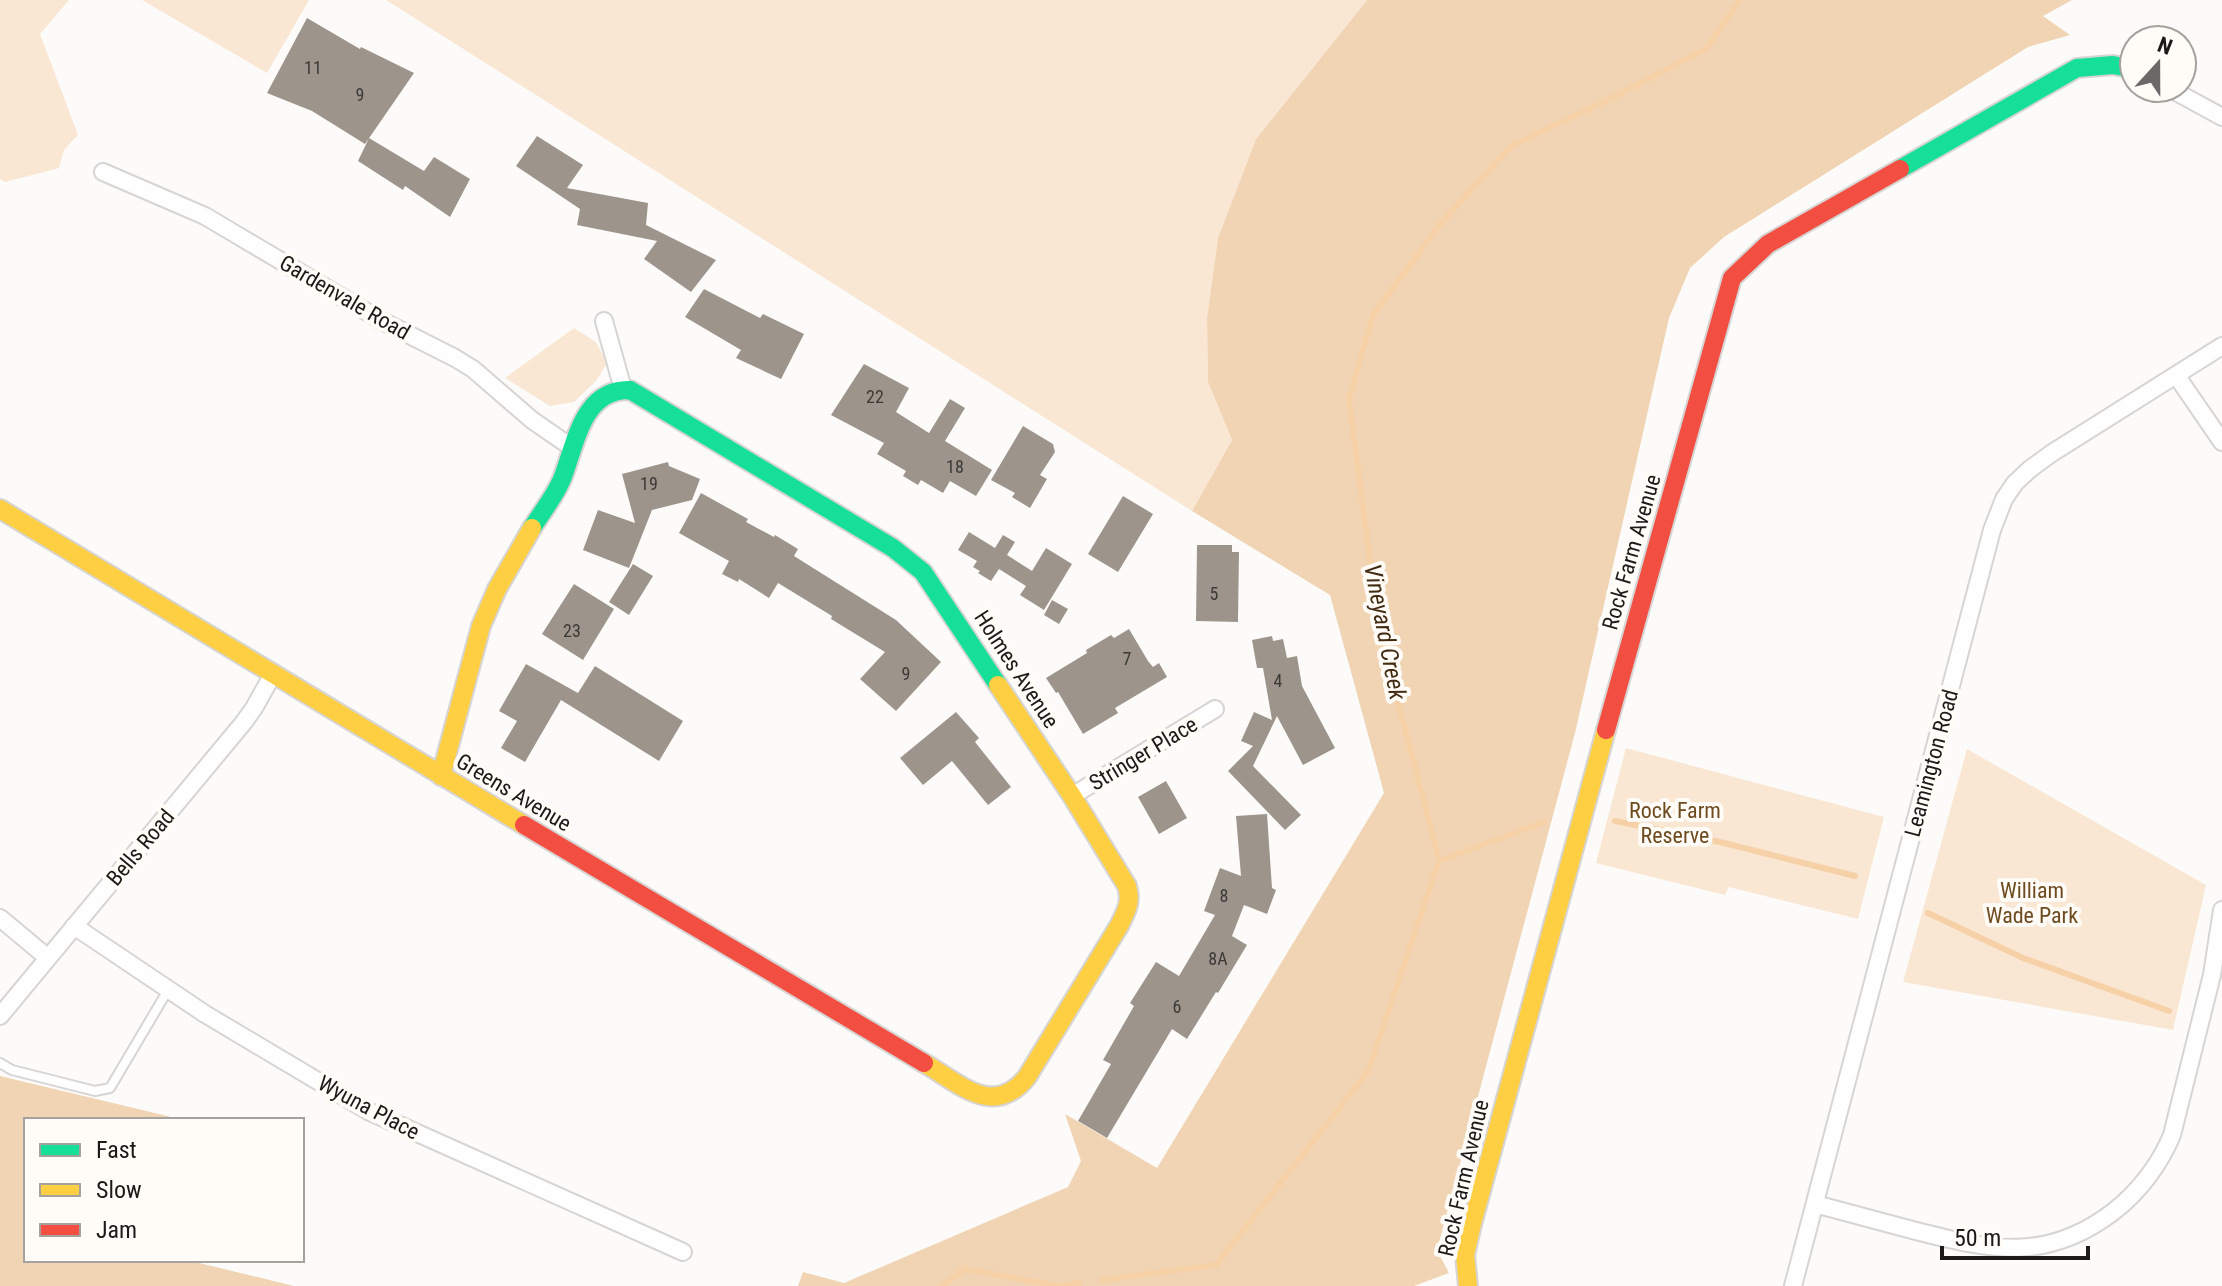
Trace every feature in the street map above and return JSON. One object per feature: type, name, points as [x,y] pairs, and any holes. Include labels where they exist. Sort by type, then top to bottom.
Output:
[{"type":"street","name":"Rock Farm Avenue","points":[[1468,1286],[1465,1255],[1476,1211],[1732,278],[1768,244],[2077,68],[2118,66]]},
{"type":"street","points":[[2198,104],[2222,117]]},
{"type":"street","name":"Gardenvale Road","points":[[103,172],[205,216],[382,321],[455,358],[571,447]]},
{"type":"street","points":[[441,776],[489,603],[559,485],[582,422],[606,394],[623,389],[604,321]]},
{"type":"street","name":"Leamington Road","points":[[1793,1286],[1992,530],[2004,499],[2015,483],[2041,461],[2222,346]]},
{"type":"street","points":[[2176,375],[2222,442]]},
{"type":"street","name":"Holmes Avenue","points":[[623,389],[637,393],[909,559],[923,572],[1072,796],[1127,886],[1129,906],[1119,926],[1027,1077],[1010,1094]]},
{"type":"street","name":"Greens Avenue","points":[[0,509],[969,1090],[992,1099],[1010,1094]]},
{"type":"street","name":"Bells Road","points":[[0,1016],[244,722],[273,674]]},
{"type":"street","name":"Stringer Place","points":[[1072,796],[1215,709]]},
{"type":"street","points":[[1815,1204],[1964,1243],[2002,1249],[2048,1244],[2081,1233],[2102,1220],[2126,1202],[2148,1176],[2172,1135],[2212,975],[2222,910]]},
{"type":"street","points":[[0,918],[48,958]]},
{"type":"street","name":"Wyuna Place","points":[[74,926],[168,990],[368,1111],[683,1252]]},
{"type":"lane","points":[[0,1063],[12,1070],[95,1091],[110,1088],[168,990]]},
{"type":"green space","points":[[0,0],[69,0],[40,34],[78,135],[64,150],[59,168],[5,182],[0,179]]},
{"type":"green space","points":[[142,0],[309,0],[267,73]]},
{"type":"green space","points":[[386,0],[1367,0],[1256,139],[1218,238],[1207,318],[1208,382],[1232,440],[1192,511]]},
{"type":"green space","points":[[574,328],[596,342],[607,363],[596,381],[574,402],[550,406],[505,378]]},
{"type":"green space","name":"Rock Farm Reserve","points":[[1626,748],[1884,817],[1858,919],[1729,887],[1725,895],[1596,863]]},
{"type":"green space","name":"William Wade Park","points":[[1967,749],[2206,885],[2173,1030],[1903,982]]},
{"type":"shaded area","points":[[1367,0],[2072,0],[2043,16],[2070,35],[2028,47],[1724,237],[1690,268],[1669,318],[1575,733],[1437,1250],[1449,1273],[1414,1286],[798,1286],[803,1272],[844,1283],[1068,1187],[1081,1161],[1065,1114],[1157,1168],[1384,793],[1330,595],[1192,511],[1232,440],[1208,382],[1207,318],[1218,238],[1256,139]]},
{"type":"shaded area","points":[[0,1076],[176,1118],[24,1118],[24,1262],[199,1262],[294,1286],[0,1286]]},
{"type":"building","points":[[307,18],[360,49],[414,73],[365,144],[312,111],[267,93]]},
{"type":"building","points":[[537,136],[583,165],[567,188],[648,203],[646,225],[716,260],[691,292],[644,259],[657,241],[577,225],[580,209],[516,166]]},
{"type":"building","points":[[369,138],[424,171],[434,157],[470,179],[450,217],[405,186],[403,190],[358,161]]},
{"type":"building","points":[[704,289],[760,318],[763,314],[804,334],[781,379],[736,358],[741,350],[685,317]]},
{"type":"building","points":[[864,364],[909,388],[896,412],[929,433],[950,399],[965,408],[945,441],[992,470],[976,496],[950,481],[943,493],[921,480],[918,485],[903,476],[906,471],[877,454],[884,443],[831,415]]},
{"type":"building","points":[[1023,426],[1053,444],[1055,452],[1040,475],[1047,479],[1030,508],[1012,497],[1015,493],[991,480]]},
{"type":"building","points":[[668,462],[669,466],[700,479],[692,500],[652,510],[629,568],[583,550],[598,510],[635,523],[622,474]]},
{"type":"building","points":[[701,493],[748,519],[746,522],[798,549],[794,556],[896,620],[941,662],[896,711],[860,679],[885,652],[778,583],[769,598],[739,579],[738,582],[722,574],[729,561],[679,533]]},
{"type":"building","points":[[1123,496],[1153,514],[1118,572],[1088,554]]},
{"type":"building","points":[[969,532],[995,548],[1003,535],[1015,542],[1007,555],[1032,571],[1046,548],[1072,564],[1044,610],[1020,595],[1026,586],[999,569],[991,581],[978,573],[980,571],[973,567],[977,561],[958,550]]},
{"type":"building","points":[[1197,545],[1232,545],[1232,552],[1239,552],[1238,622],[1196,621]]},
{"type":"building","points":[[633,564],[653,576],[629,615],[609,602]]},
{"type":"building","points":[[574,584],[614,609],[583,660],[542,634]]},
{"type":"building","points":[[1052,600],[1068,609],[1059,624],[1044,615]]},
{"type":"building","points":[[1129,629],[1148,661],[1153,667],[1159,663],[1167,677],[1115,708],[1118,713],[1083,734],[1046,678],[1111,635],[1114,638]]},
{"type":"building","points":[[1272,636],[1273,641],[1283,639],[1287,658],[1297,656],[1302,686],[1335,748],[1303,765],[1277,716],[1253,766],[1301,815],[1285,830],[1228,771],[1253,746],[1241,741],[1254,712],[1272,720],[1263,668],[1257,668],[1252,640]]},
{"type":"building","points":[[526,664],[578,693],[595,666],[683,721],[659,761],[561,700],[525,762],[501,748],[517,721],[499,711]]},
{"type":"building","points":[[956,712],[979,738],[975,742],[1011,787],[988,805],[952,761],[923,785],[900,758]]},
{"type":"building","points":[[1166,781],[1187,818],[1159,834],[1138,797]]},
{"type":"building","points":[[1267,814],[1272,888],[1276,890],[1267,914],[1244,905],[1232,936],[1247,945],[1187,1039],[1172,1029],[1107,1138],[1078,1121],[1111,1064],[1103,1060],[1134,1006],[1130,1003],[1156,962],[1179,976],[1215,915],[1204,911],[1220,868],[1241,876],[1236,816]]},
{"type":"waterway","name":"Vineyard Creek","points":[[1102,1280],[1216,1265],[1369,1070],[1439,861],[1378,623],[1349,399],[1373,315],[1441,223],[1511,146],[1706,49],[1740,0]]},
{"type":"waterway","points":[[1615,821],[1720,842],[1855,876]]},
{"type":"waterway","points":[[1439,861],[1544,822]]},
{"type":"waterway","points":[[1928,913],[2023,958],[2169,1011]]},
{"type":"waterway","name":"Vineyard Creek","points":[[941,1286],[965,1269],[1059,1286],[1080,1283]]},
{"type":"traffic: fast","points":[[1900,169],[2077,68],[2118,66]]},
{"type":"traffic: fast","points":[[532,528],[559,485],[577,435],[591,408],[614,392],[630,390],[893,548],[923,572],[998,685]]},
{"type":"traffic: slow","points":[[0,509],[524,825]]},
{"type":"traffic: slow","points":[[441,776],[481,626],[497,589],[532,528]]},
{"type":"traffic: slow","points":[[924,1063],[976,1093],[1001,1095],[1014,1089],[1027,1077],[1119,926],[1129,902],[1127,886],[998,685]]},
{"type":"traffic: slow","points":[[1468,1286],[1465,1255],[1472,1224],[1606,730]]},
{"type":"traffic: jam","points":[[1606,730],[1732,278],[1768,244],[1900,169]]},
{"type":"traffic: jam","points":[[524,825],[924,1063]]}]
